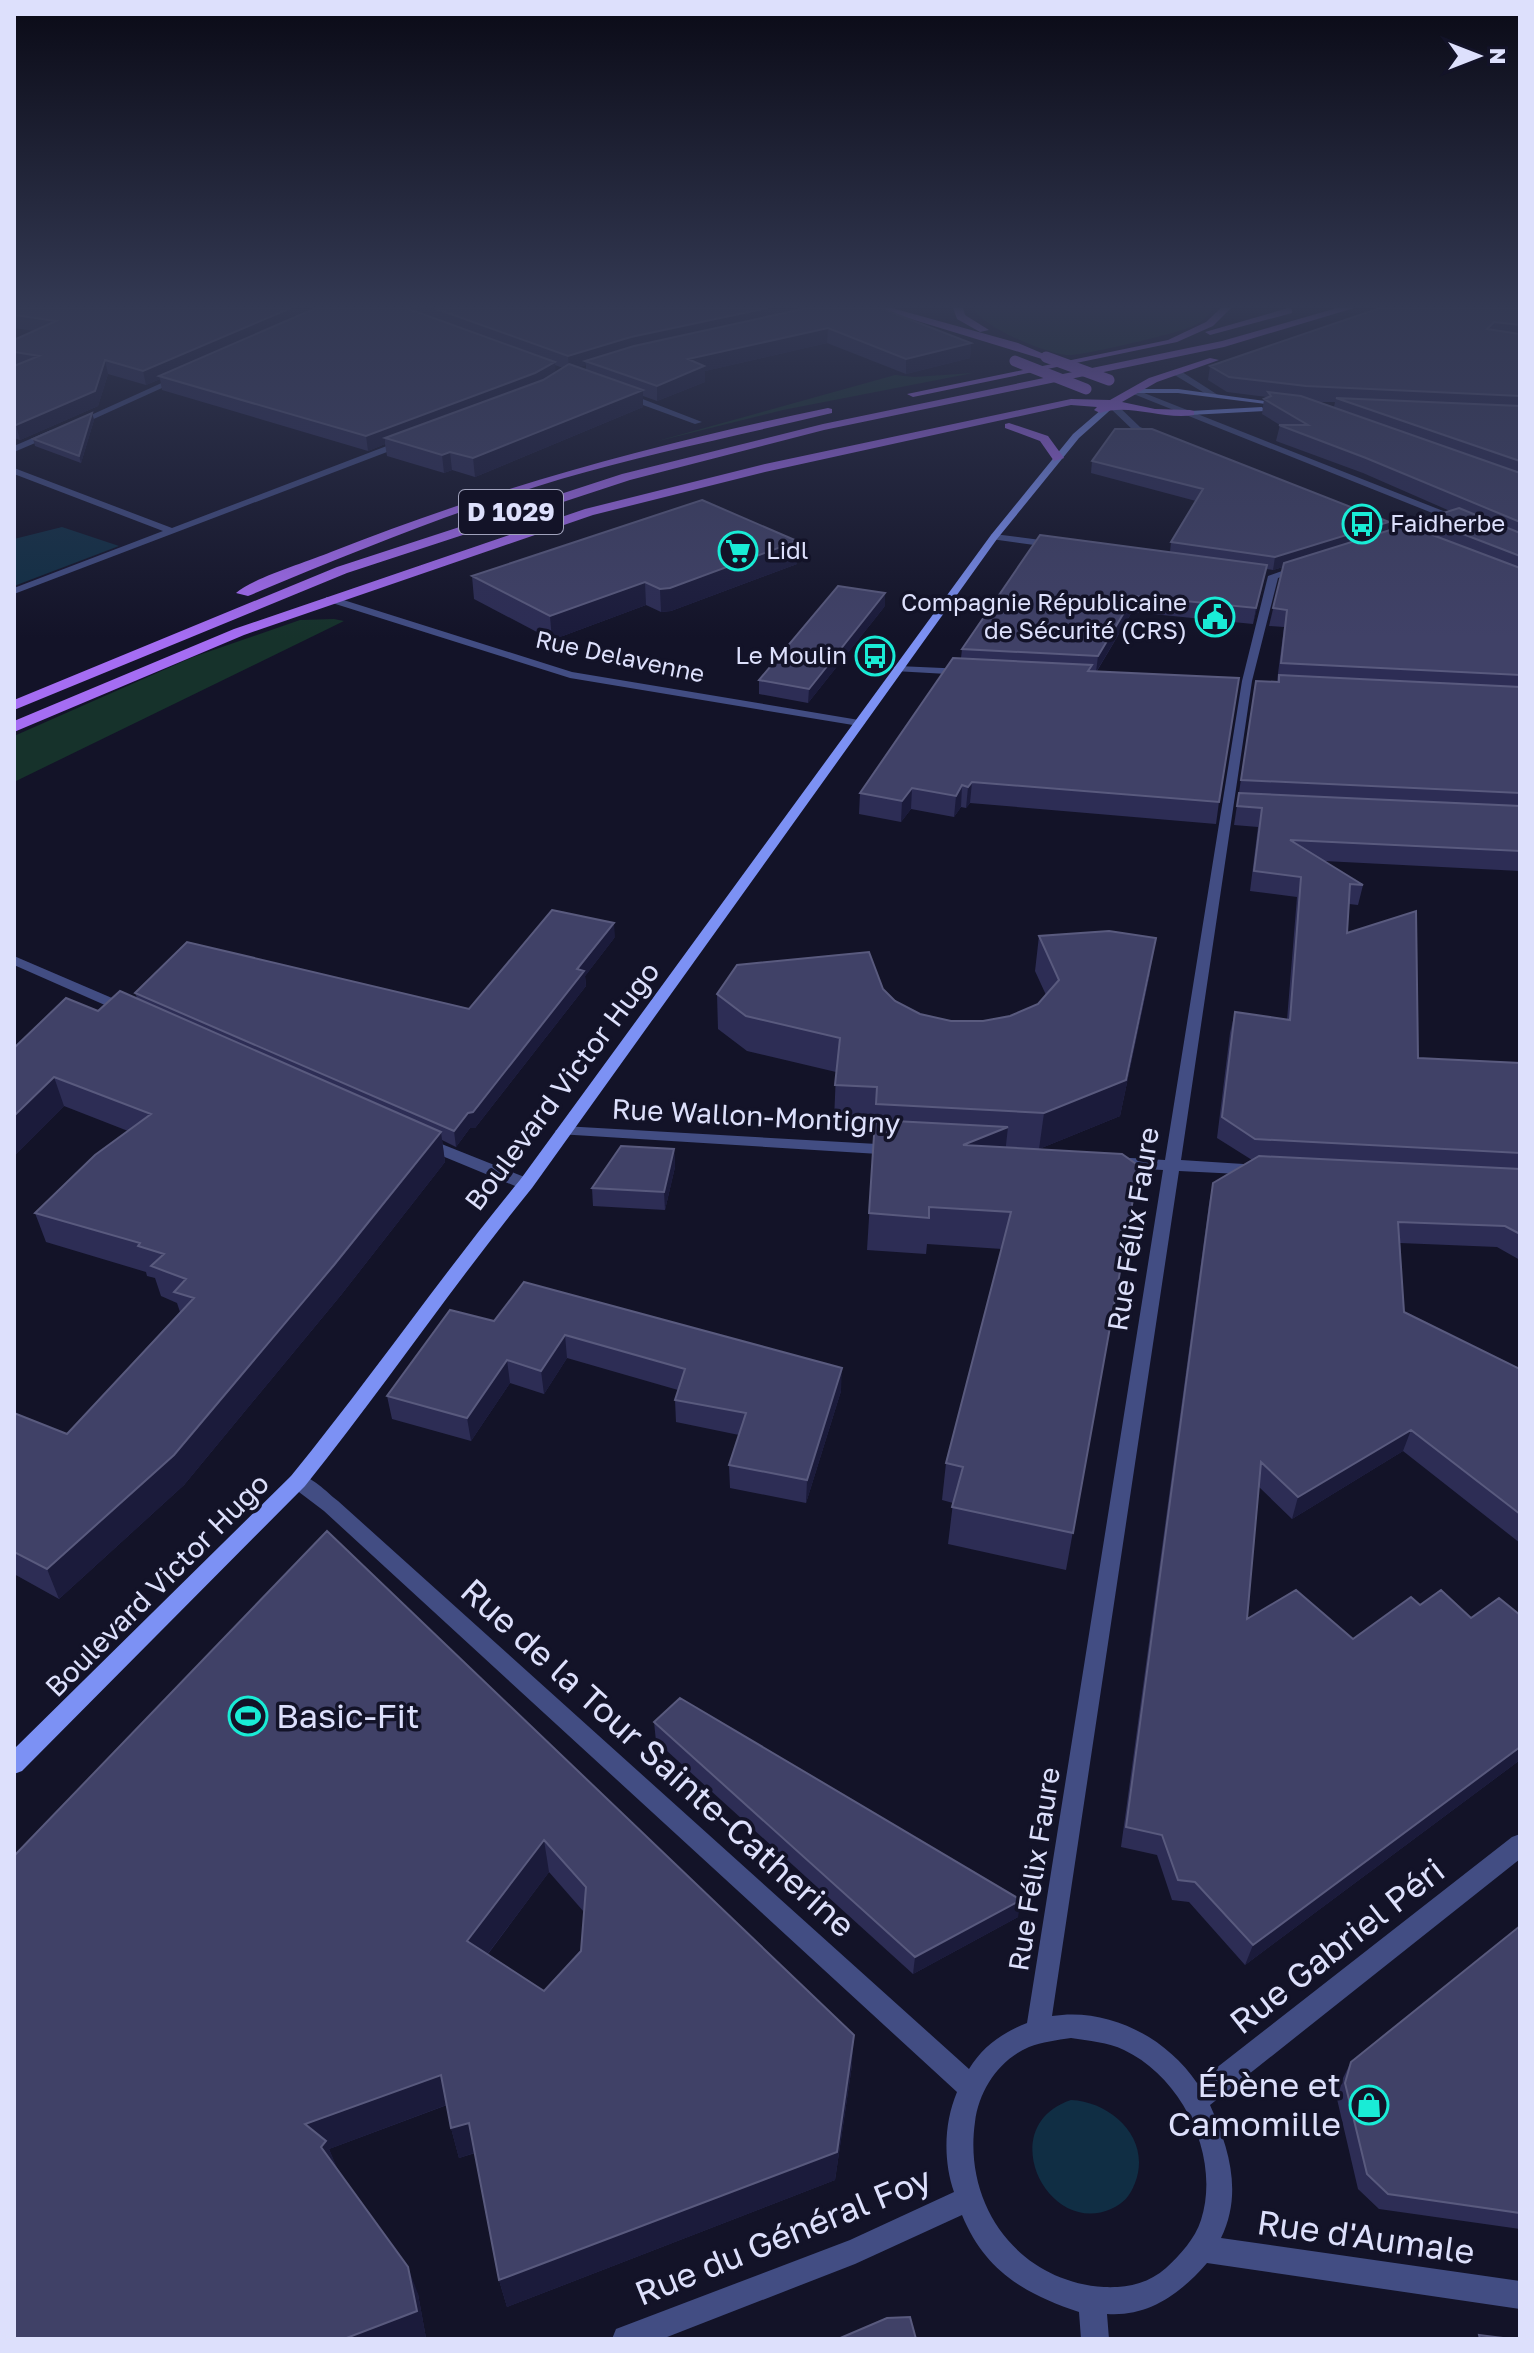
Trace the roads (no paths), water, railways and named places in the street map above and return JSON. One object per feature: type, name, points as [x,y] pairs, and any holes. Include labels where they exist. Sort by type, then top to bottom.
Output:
[{"type":"main road","name":"D 1029","points":[[224,600],[394,532],[556,477],[797,418]]},
{"type":"main road","name":"D 1029","points":[[14,705],[342,570],[626,477],[870,418]]},
{"type":"main road","points":[[14,727],[161,663],[330,599],[522,533],[633,499],[834,452],[1004,418]]},
{"type":"main road","name":"Boulevard Victor Hugo","points":[[14,1764],[298,1481],[336,1436],[494,1221],[526,1184],[994,537],[1076,436],[1097,418]]},
{"type":"main road","points":[[943,432],[1051,420]]},
{"type":"main road","points":[[1009,426],[1043,435],[1058,458]]},
{"type":"main road","points":[[14,691],[140,637]]},
{"type":"street","points":[[14,449],[87,418]]},
{"type":"street","points":[[687,418],[698,422]]},
{"type":"street","points":[[1125,418],[1137,429],[1160,438]]},
{"type":"street","points":[[1202,418],[1470,525]]},
{"type":"street","points":[[14,591],[413,439]]},
{"type":"street","points":[[14,471],[170,530]]},
{"type":"street","points":[[1444,524],[1456,519]]},
{"type":"street","points":[[994,537],[1073,547]]},
{"type":"street","points":[[1258,574],[1273,576],[1314,564]]},
{"type":"street","name":"Rue Félix Faure","points":[[1038,2030],[1171,1165],[1234,806],[1246,685],[1273,576]]},
{"type":"street","name":"Rue Delavenne","points":[[330,599],[570,675],[859,723]]},
{"type":"street","points":[[898,669],[983,673]]},
{"type":"street","points":[[1232,685],[1261,686]]},
{"type":"street","points":[[14,960],[137,1014]]},
{"type":"street","name":"Rue Wallon-Montigny","points":[[563,1131],[916,1151]]},
{"type":"street","points":[[407,1134],[526,1184]]},
{"type":"street","points":[[1091,1161],[1282,1171]]},
{"type":"street","name":"Rue de la Tour Sainte-Catherine","points":[[298,1481],[342,1517],[970,2087]]},
{"type":"street","name":"Rue Gabriel Péri","points":[[1196,2100],[1520,1845]]},
{"type":"street","points":[[1071,2026],[1107,2030],[1129,2040],[1170,2069],[1196,2100],[1213,2137],[1219,2176],[1216,2215],[1201,2249],[1173,2281],[1136,2300],[1092,2303],[1052,2292],[1017,2269],[987,2237],[968,2199],[958,2160],[960,2122],[970,2087],[989,2062],[1011,2043],[1038,2030],[1071,2026]]},
{"type":"street","name":"Rue du Général Foy","points":[[626,2339],[855,2251],[968,2199]]},
{"type":"street","name":"Rue d'Aumale","points":[[1201,2249],[1520,2295]]},
{"type":"street","points":[[1092,2303],[1095,2339]]},
{"type":"water","points":[[62,527],[119,546],[14,586],[14,539]]},
{"type":"water","points":[[1071,2100],[1101,2108],[1125,2126],[1133,2138],[1139,2167],[1135,2183],[1126,2199],[1111,2209],[1088,2213],[1067,2207],[1050,2194],[1038,2175],[1033,2153],[1035,2132],[1048,2113]]},
{"type":"place","name":"Faidherbe","points":[[1362,524]]},
{"type":"place","name":"Lidl","points":[[738,551]]},
{"type":"place","name":"Compagnie Républicaine de Sécurité (CRS)","points":[[1215,617]]},
{"type":"place","name":"Le Moulin","points":[[875,656]]},
{"type":"place","name":"Basic-Fit","points":[[248,1716]]},
{"type":"place","name":"Ébène et Camomille","points":[[1369,2105]]}]
